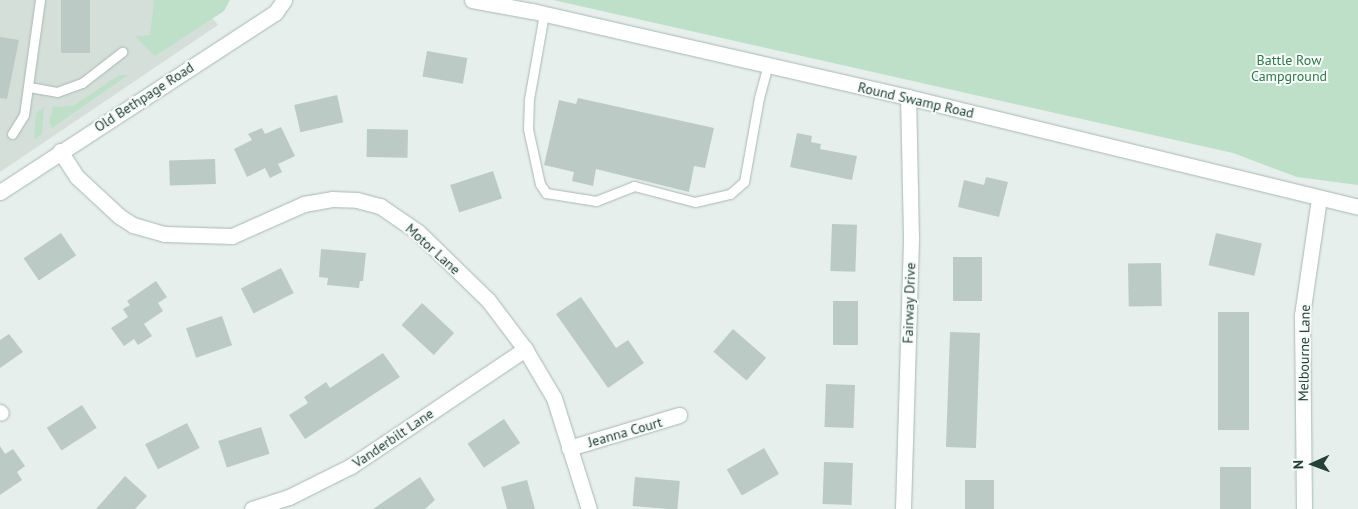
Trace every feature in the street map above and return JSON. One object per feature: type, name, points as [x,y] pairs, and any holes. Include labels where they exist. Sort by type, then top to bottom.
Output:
[{"type":"street","name":"Old Bethpage Road","points":[[0,192],[60,151],[275,13],[284,0]]},
{"type":"street","name":"Round Swamp Road","points":[[472,0],[544,14],[908,97],[1358,207]]},
{"type":"street","name":"Fairway Drive","points":[[902,509],[911,237],[908,97]]},
{"type":"street","name":"Motor Lane","points":[[60,151],[81,182],[119,216],[133,225],[165,234],[232,236],[304,204],[332,199],[357,200],[380,206],[418,232],[488,300],[526,349],[554,398],[588,509]]},
{"type":"street","name":"Melbourne Lane","points":[[1304,509],[1302,315],[1319,198]]},
{"type":"street","name":"Vanderbilt Lane","points":[[252,509],[289,497],[351,466],[526,349]]},
{"type":"street","name":"Jeanna Court","points":[[569,448],[680,415]]},
{"type":"lane","points":[[12,134],[24,115],[40,0]]},
{"type":"lane","points":[[544,14],[529,99],[528,129],[540,184],[546,193],[596,201],[634,186],[695,202],[714,200],[730,194],[744,182],[759,98],[768,65]]},
{"type":"lane","points":[[29,87],[57,92],[73,86],[122,52]]},
{"type":"shaded area","points":[[0,0],[218,0],[211,16],[218,25],[0,172]]},
{"type":"green space","points":[[154,0],[230,0],[224,11],[155,56],[135,36],[150,35]]},
{"type":"green space","name":"Battle Row Campground","points":[[553,0],[1358,0],[1358,185],[1297,177],[1233,153]]},
{"type":"green space","points":[[119,75],[128,75],[52,128],[49,123],[53,107],[73,106]]},
{"type":"green space","points":[[44,107],[42,134],[34,140],[36,113]]},
{"type":"building","points":[[61,0],[90,0],[90,53],[61,53]]},
{"type":"building","points":[[0,37],[19,40],[7,99],[0,98]]},
{"type":"building","points":[[427,51],[467,58],[463,84],[422,77]]},
{"type":"building","points":[[337,95],[343,122],[300,132],[294,105]]},
{"type":"building","points":[[578,98],[714,128],[705,168],[694,166],[689,192],[596,169],[593,186],[572,181],[574,172],[544,165],[559,100],[576,104]]},
{"type":"building","points":[[281,127],[295,156],[278,164],[282,172],[270,178],[265,168],[247,177],[234,149],[252,140],[248,134],[262,128],[265,134]]},
{"type":"building","points":[[367,129],[408,130],[408,158],[367,157]]},
{"type":"building","points":[[797,133],[812,136],[811,142],[821,144],[820,149],[857,156],[852,180],[790,167]]},
{"type":"building","points":[[215,159],[216,184],[170,186],[169,161]]},
{"type":"building","points":[[493,171],[502,199],[459,212],[450,185]]},
{"type":"building","points":[[986,177],[1008,182],[999,217],[958,207],[964,180],[984,185]]},
{"type":"building","points":[[832,224],[857,225],[855,272],[830,271]]},
{"type":"building","points":[[61,233],[76,255],[39,281],[24,258]]},
{"type":"building","points":[[1216,233],[1262,244],[1254,276],[1209,265]]},
{"type":"building","points":[[321,249],[366,253],[363,281],[360,281],[359,288],[327,285],[328,278],[319,277]]},
{"type":"building","points":[[953,257],[982,257],[982,301],[953,301]]},
{"type":"building","points":[[1161,263],[1162,306],[1129,307],[1128,264]]},
{"type":"building","points":[[281,268],[294,293],[254,313],[241,288]]},
{"type":"building","points":[[156,281],[167,297],[158,303],[163,311],[144,324],[152,336],[138,345],[134,339],[124,346],[111,328],[128,317],[123,309],[130,305],[127,301]]},
{"type":"building","points":[[581,297],[616,348],[628,340],[644,363],[608,388],[556,314]]},
{"type":"building","points":[[833,301],[858,301],[858,345],[833,345]]},
{"type":"building","points":[[422,303],[454,333],[434,355],[402,325]]},
{"type":"building","points":[[1218,312],[1249,312],[1249,430],[1218,430]]},
{"type":"building","points":[[222,316],[232,345],[196,358],[186,328]]},
{"type":"building","points":[[733,329],[766,358],[747,381],[713,352]]},
{"type":"building","points":[[950,332],[980,333],[976,448],[946,447]]},
{"type":"building","points":[[9,334],[23,352],[0,368],[0,340]]},
{"type":"building","points":[[383,353],[400,377],[305,439],[289,415],[308,403],[304,397],[326,382],[330,388]]},
{"type":"building","points":[[826,384],[855,385],[853,428],[824,427]]},
{"type":"building","points":[[82,405],[97,428],[61,451],[47,428]]},
{"type":"building","points":[[504,419],[520,443],[484,468],[468,444]]},
{"type":"building","points":[[187,423],[200,448],[158,469],[145,444]]},
{"type":"building","points":[[261,427],[270,454],[227,468],[218,441]]},
{"type":"building","points":[[0,446],[5,454],[13,449],[25,466],[17,472],[22,480],[0,495]]},
{"type":"building","points":[[764,448],[779,474],[742,495],[727,470]]},
{"type":"building","points":[[824,462],[853,463],[852,505],[823,504]]},
{"type":"building","points":[[1220,467],[1251,467],[1251,509],[1220,509]]},
{"type":"building","points":[[125,476],[147,496],[135,509],[96,509]]},
{"type":"building","points":[[420,477],[435,500],[425,509],[373,509]]},
{"type":"building","points":[[635,477],[680,481],[677,509],[632,506]]},
{"type":"building","points":[[527,480],[535,509],[507,509],[501,487]]},
{"type":"building","points":[[965,480],[994,480],[994,509],[965,509]]}]
